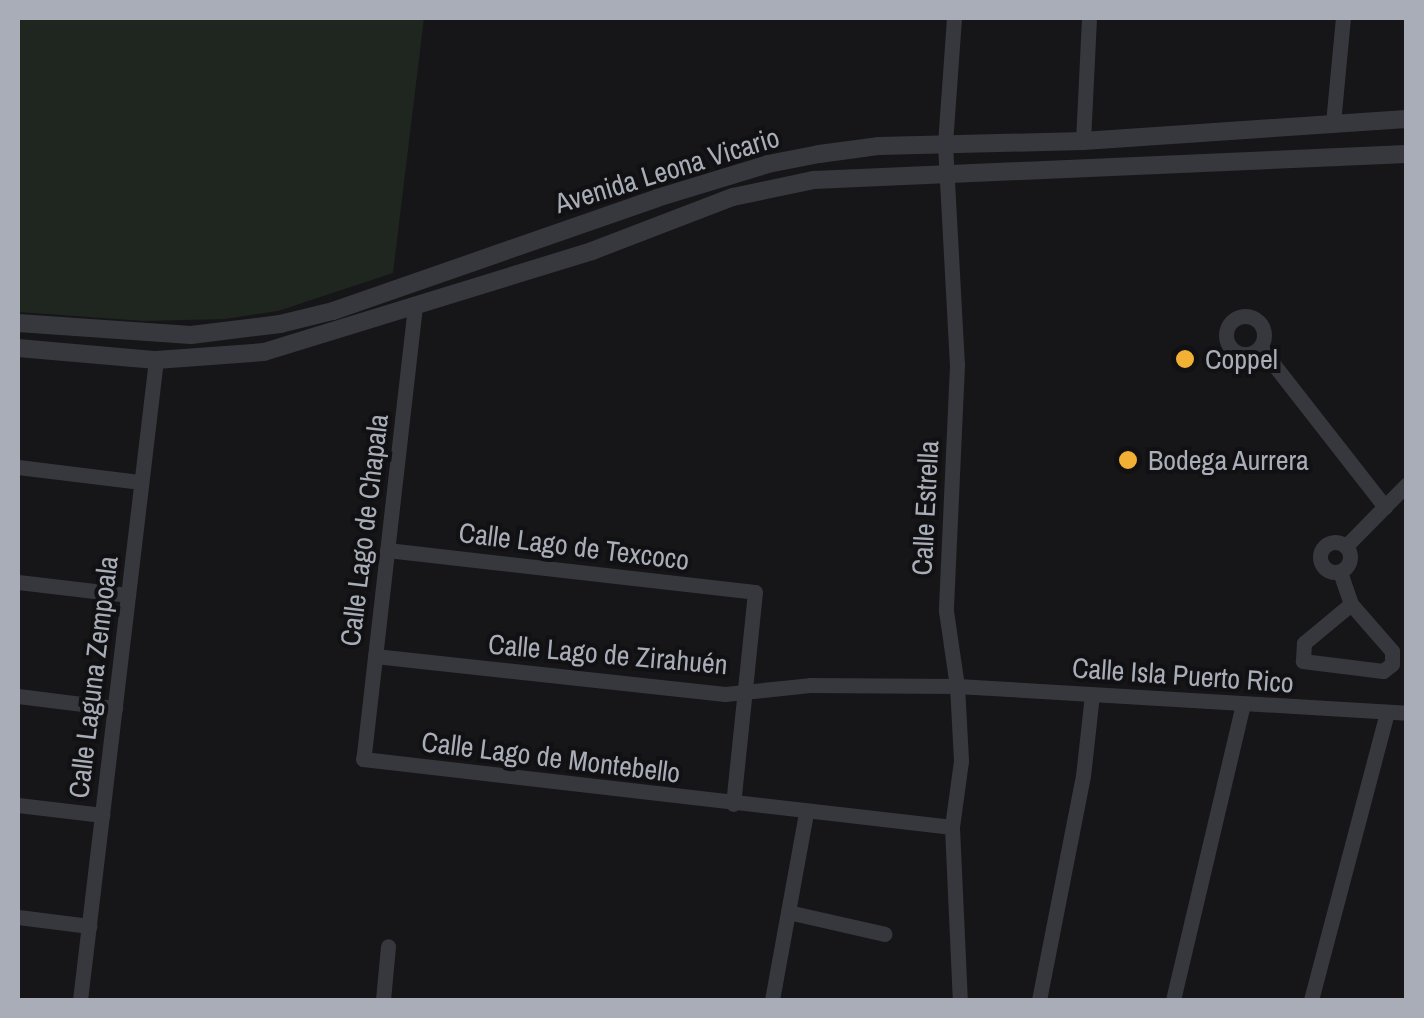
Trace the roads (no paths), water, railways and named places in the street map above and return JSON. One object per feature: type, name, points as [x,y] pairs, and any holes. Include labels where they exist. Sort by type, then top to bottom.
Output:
[{"type":"street","name":"Calle Estrella","points":[[954,18],[944,144],[957,366],[946,611],[957,686],[961,761],[952,827],[960,1000]]},
{"type":"street","points":[[1083,141],[1089,18]]},
{"type":"street","points":[[1332,123],[1343,18]]},
{"type":"street","name":"Avenida Leona Vicario","points":[[18,323],[156,334],[254,329],[333,312],[657,198],[768,164],[879,146],[1083,141],[1406,119]]},
{"type":"street","name":"Avenida Leona Vicario","points":[[18,348],[156,360],[264,352],[592,251],[772,187],[814,180],[1406,154]]},
{"type":"street","name":"Calle Lago de Chapala","points":[[363,759],[415,306]]},
{"type":"street","points":[[1260,347],[1385,507]]},
{"type":"street","name":"Calle Laguna Zempoala","points":[[80,1000],[156,360]]},
{"type":"street","points":[[18,466],[142,482]]},
{"type":"street","points":[[1346,546],[1406,485]]},
{"type":"street","points":[[1340,572],[1325,569],[1320,554],[1331,543],[1346,546]]},
{"type":"street","points":[[1340,572],[1350,560],[1346,546]]},
{"type":"street","name":"Calle Lago de Texcoco","points":[[387,550],[755,592],[746,690]]},
{"type":"street","points":[[1340,572],[1351,604],[1392,652],[1392,664],[1382,672],[1304,661],[1304,643],[1351,604]]},
{"type":"street","points":[[18,582],[128,594]]},
{"type":"street","name":"Calle Lago de Zirahuén","points":[[375,656],[726,694],[810,685],[957,686]]},
{"type":"street","name":"Calle Isla Puerto Rico","points":[[957,686],[1406,713]]},
{"type":"street","points":[[732,804],[746,690]]},
{"type":"street","points":[[1038,1000],[1083,776],[1092,694]]},
{"type":"street","points":[[18,696],[115,708]]},
{"type":"street","points":[[1173,1000],[1243,704]]},
{"type":"street","points":[[1312,1000],[1387,712]]},
{"type":"street","name":"Calle Lago de Montebello","points":[[363,759],[952,827]]},
{"type":"street","points":[[18,805],[102,815]]},
{"type":"street","points":[[772,1000],[806,813]]},
{"type":"street","points":[[788,912],[885,934]]},
{"type":"street","points":[[18,917],[89,926]]},
{"type":"street","points":[[383,1000],[388,946]]},
{"type":"place","name":"Coppel","points":[[1185,359]]},
{"type":"place","name":"Bodega Aurrera","points":[[1128,460]]}]
